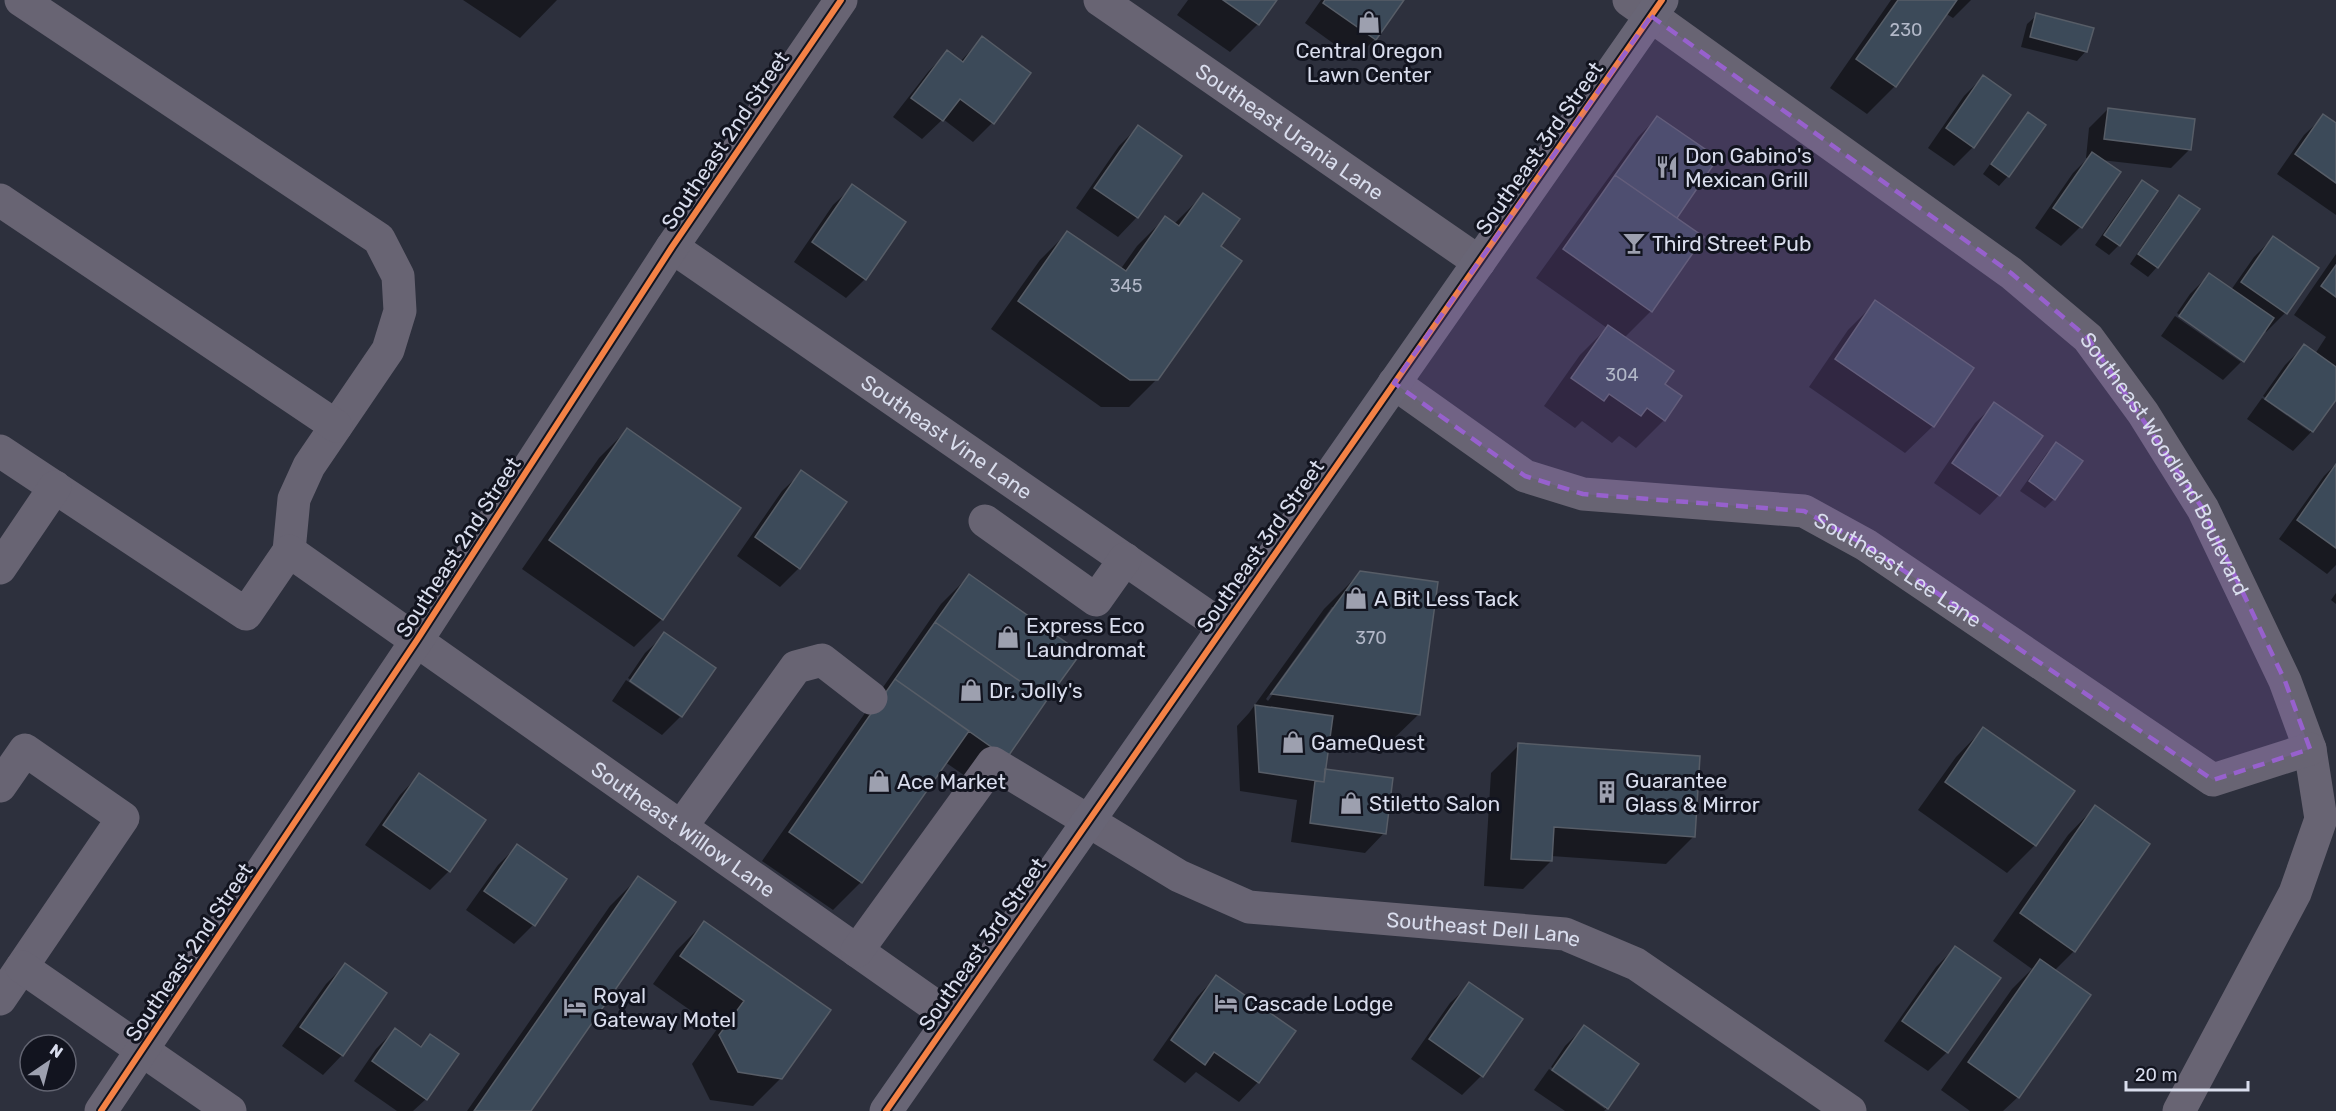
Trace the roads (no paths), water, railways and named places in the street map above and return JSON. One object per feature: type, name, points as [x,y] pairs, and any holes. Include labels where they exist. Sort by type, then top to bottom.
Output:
[{"type":"main road","name":"Southeast 3rd Street","points":[[886,1111],[1479,262],[1647,5]]},
{"type":"street","points":[[0,451],[246,614],[290,550],[294,499],[309,466],[388,350],[400,310],[398,276],[380,239],[21,0]]},
{"type":"street","name":"Southeast 2nd Street","points":[[101,1111],[417,640],[672,247],[841,0]]},
{"type":"street","name":"Southeast Urania Lane","points":[[1100,0],[1479,262]]},
{"type":"street","name":"Southeast Woodland Boulevard","points":[[1647,5],[2011,273],[2088,338],[2143,413],[2203,509],[2285,681],[2310,749],[2328,814],[2295,893],[2179,1111]]},
{"type":"street","points":[[0,200],[336,426]]},
{"type":"street","name":"Southeast Vine Lane","points":[[672,247],[1224,627]]},
{"type":"street","name":"Southeast Lee Lane","points":[[1394,383],[1525,476],[1583,494],[1804,511],[1866,545],[2213,780],[2310,749]]},
{"type":"street","points":[[0,568],[55,487]]},
{"type":"street","points":[[985,521],[1096,600],[1125,559]]},
{"type":"street","name":"Southeast Willow Lane","points":[[290,550],[951,1017]]},
{"type":"street","points":[[681,827],[796,667],[822,660],[871,698]]},
{"type":"street","points":[[0,786],[25,750],[123,818],[0,999]]},
{"type":"street","name":"Southeast Dell Lane","points":[[857,951],[993,763],[1179,876],[1249,907],[1566,934],[1635,964],[1850,1111]]},
{"type":"street","points":[[22,966],[230,1111]]},
{"type":"place","name":"Central Oregon Lawn Center","points":[[1369,22]]},
{"type":"place","name":"Don Gabino's Mexican Grill","points":[[1667,167]]},
{"type":"place","name":"Third Street Pub","points":[[1634,243]]},
{"type":"place","name":"A Bit Less Tack","points":[[1356,598]]},
{"type":"place","name":"Express Eco Laundromat","points":[[1008,637]]},
{"type":"place","name":"Dr. Jolly's","points":[[971,690]]},
{"type":"place","name":"GameQuest","points":[[1293,742]]},
{"type":"place","name":"Ace Market","points":[[879,781]]},
{"type":"place","name":"Guarantee Glass & Mirror","points":[[1607,792]]},
{"type":"place","name":"Stiletto Salon","points":[[1351,803]]},
{"type":"place","name":"Cascade Lodge","points":[[1226,1003]]},
{"type":"place","name":"Royal Gateway Motel","points":[[575,1007]]}]
